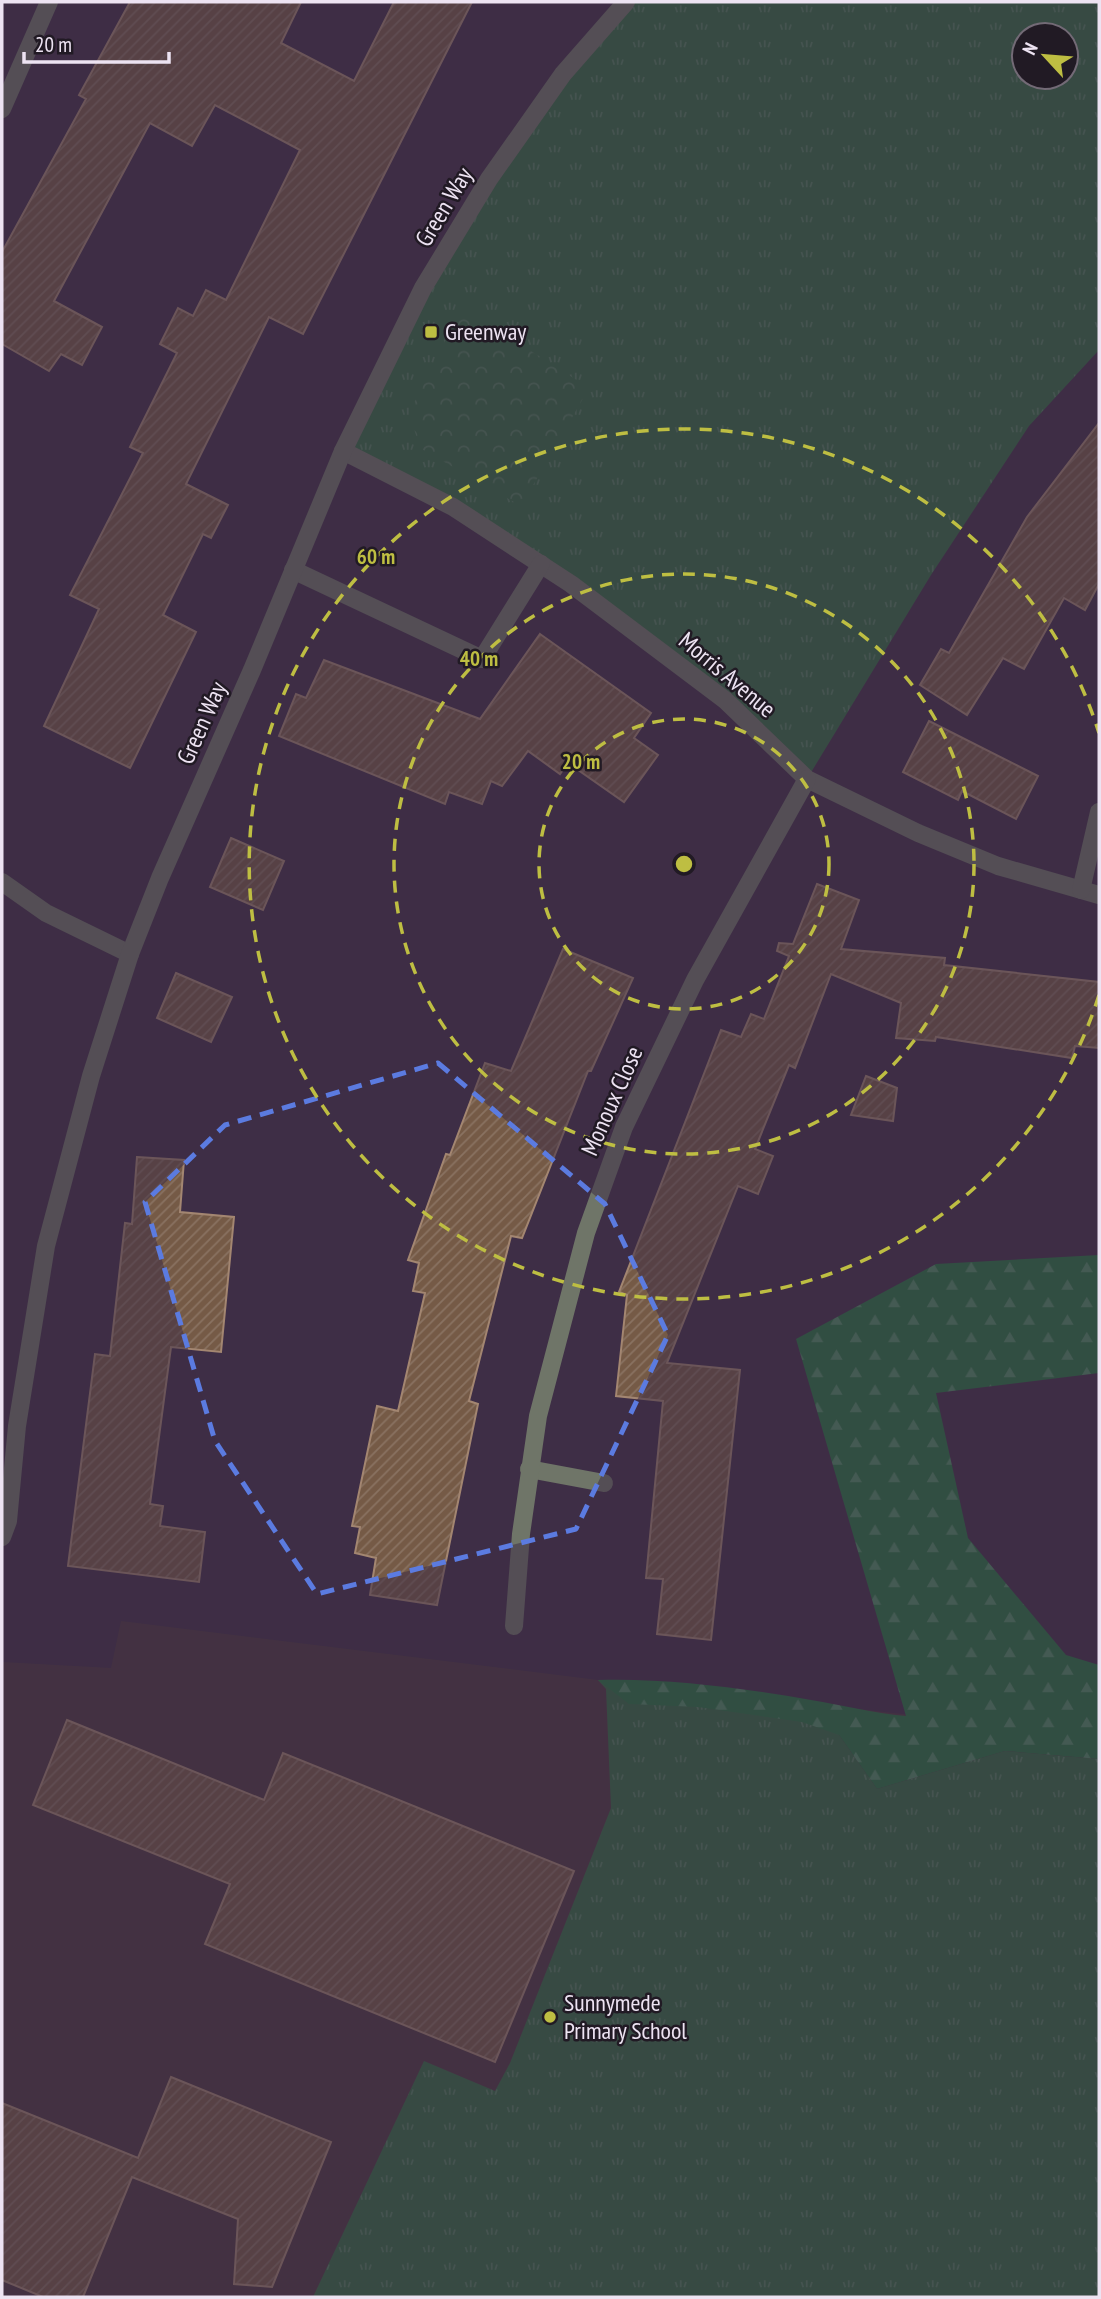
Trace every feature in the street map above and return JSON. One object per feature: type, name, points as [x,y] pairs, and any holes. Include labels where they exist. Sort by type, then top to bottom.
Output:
[{"type":"street","points":[[2,109],[49,2]]},
{"type":"street","name":"Green Way","points":[[2,1537],[8,1521],[17,1426],[46,1246],[91,1076],[130,954],[343,451],[423,288],[489,179],[563,74],[626,2]]},
{"type":"street","name":"Morris Avenue","points":[[343,451],[453,507],[541,564],[725,700],[807,779],[918,833],[998,866],[1099,895]]},
{"type":"street","points":[[293,570],[482,659],[541,564]]},
{"type":"street","name":"Monoux Close","points":[[514,1626],[529,1469],[538,1416],[586,1233],[624,1127],[695,980],[807,779]]},
{"type":"street","points":[[1081,890],[1099,812]]},
{"type":"street","points":[[2,882],[46,913],[130,954]]},
{"type":"street","points":[[529,1469],[604,1483]]},
{"type":"highlighted area","points":[[438,1063],[605,1204],[668,1335],[576,1529],[317,1594],[215,1441],[145,1202],[225,1125]]},
{"type":"shaded area","name":"Sunnymede Primary School","points":[[121,1621],[598,1680],[1099,1736],[1099,2297],[2,2297],[2,1662],[111,1668]]},
{"type":"green space","points":[[626,2],[1099,2],[1099,350],[1029,426],[931,575],[807,779],[571,584],[343,451],[489,179]]},
{"type":"green space","points":[[462,307],[589,388],[521,506],[420,448],[409,413]]},
{"type":"green space","points":[[1099,1255],[1099,1373],[936,1393],[968,1538],[1066,1655],[1099,1665],[1099,1759],[1005,1751],[877,1789],[839,1735],[802,1722],[698,1707],[629,1704],[598,1680],[678,1682],[731,1688],[906,1716],[796,1339],[936,1264]]},
{"type":"green space","points":[[598,1680],[818,1705],[877,1789],[1005,1751],[1099,1759],[1099,2297],[313,2297],[424,2061],[495,2091],[510,2063],[611,1808],[606,1689]]},
{"type":"building","points":[[130,2],[301,2],[281,43],[354,81],[394,2],[472,2],[303,334],[269,317],[186,484],[228,505],[211,538],[203,534],[163,615],[196,632],[130,768],[44,726],[99,609],[70,595],[143,453],[130,447],[177,353],[160,344],[178,308],[193,316],[206,290],[226,300],[300,150],[215,105],[192,146],[150,123],[54,301],[102,327],[82,365],[61,354],[49,371],[2,344],[2,252],[86,99],[79,95]]},
{"type":"building","points":[[1099,423],[1099,584],[1085,610],[1064,598],[1024,669],[1003,658],[967,715],[920,685],[941,649],[949,653],[1027,517]]},
{"type":"building","points":[[540,634],[651,713],[634,738],[658,755],[624,802],[568,763],[560,774],[528,751],[502,786],[491,781],[482,804],[449,792],[445,804],[279,736],[296,694],[306,698],[324,660],[480,719]]},
{"type":"building","points":[[929,721],[1038,776],[1016,819],[962,791],[958,800],[903,772]]},
{"type":"building","points":[[231,838],[284,861],[263,910],[210,887]]},
{"type":"building","points":[[817,884],[859,900],[841,949],[945,958],[944,965],[1099,982],[1099,1048],[1075,1046],[1072,1058],[936,1037],[935,1041],[896,1038],[901,1003],[831,974],[795,1068],[789,1065],[755,1149],[773,1156],[758,1194],[738,1186],[667,1363],[740,1370],[711,1640],[657,1634],[663,1579],[646,1578],[663,1401],[616,1396],[627,1295],[619,1292],[721,1030],[741,1037],[751,1014],[764,1019],[789,956],[777,951],[779,943],[793,944]]},
{"type":"building","points":[[563,949],[633,978],[591,1071],[588,1071],[522,1238],[511,1236],[469,1401],[478,1404],[437,1605],[370,1595],[376,1558],[355,1553],[360,1527],[352,1526],[377,1406],[398,1411],[425,1293],[413,1291],[419,1263],[408,1260],[446,1154],[450,1155],[485,1063],[511,1071]]},
{"type":"building","points":[[176,973],[232,997],[211,1042],[157,1018]]},
{"type":"building","points":[[866,1076],[897,1088],[893,1121],[851,1115]]},
{"type":"building","points":[[137,1157],[184,1160],[180,1212],[234,1217],[221,1352],[171,1347],[150,1504],[163,1506],[160,1526],[205,1532],[199,1582],[68,1566],[95,1354],[110,1356],[125,1223],[132,1224]]},
{"type":"building","points":[[67,1720],[264,1800],[283,1753],[574,1871],[495,2062],[205,1944],[230,1884],[33,1805]]},
{"type":"building","points":[[171,2077],[331,2142],[272,2287],[234,2284],[238,2219],[132,2177],[83,2297],[43,2297],[2,2280],[2,2103],[138,2158]]},
{"type":"place","name":"Greenway","points":[[431,332]]},
{"type":"place","name":"Sunnymede Primary School","points":[[550,2017]]}]
